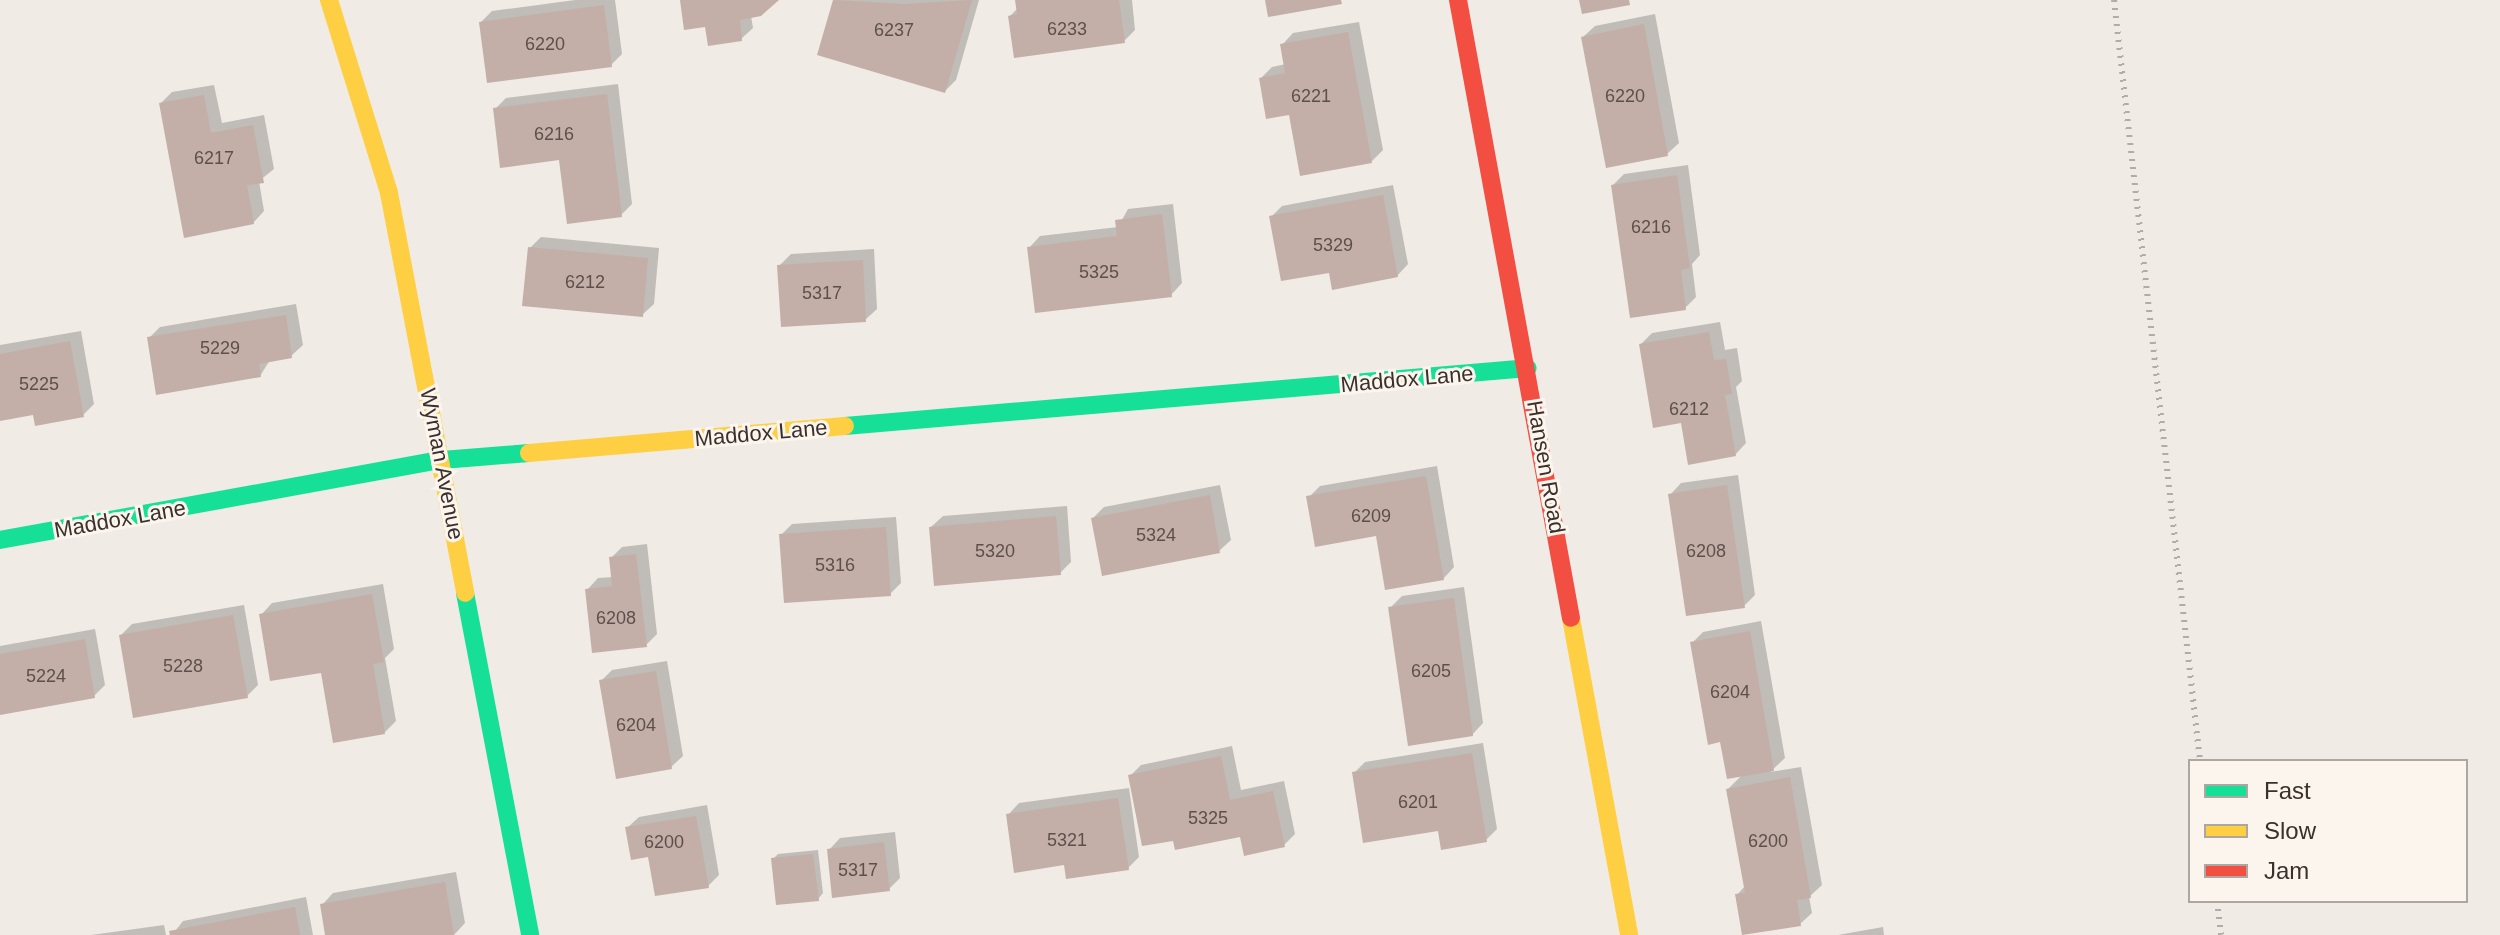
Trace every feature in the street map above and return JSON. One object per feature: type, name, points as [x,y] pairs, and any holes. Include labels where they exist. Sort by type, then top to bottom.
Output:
[{"type":"street","name":"Wyman Avenue","points":[[329,0],[389,193],[530,935]]},
{"type":"street","name":"Hansen Road","points":[[1458,0],[1528,368],[1629,935]]},
{"type":"street","name":"Maddox Lane","points":[[0,540],[442,460],[1528,368]]},
{"type":"building","points":[[680,0],[779,0],[761,16],[740,20],[742,41],[708,46],[705,27],[684,30]]},
{"type":"building","points":[[833,0],[904,4],[972,0],[945,93],[817,55]]},
{"type":"building","points":[[1015,0],[1119,0],[1125,43],[1014,58],[1008,16],[1017,14]]},
{"type":"building","points":[[1265,0],[1341,0],[1342,4],[1268,17]]},
{"type":"building","points":[[1579,0],[1629,0],[1630,5],[1582,14]]},
{"type":"building","points":[[604,5],[612,67],[487,83],[479,22]]},
{"type":"building","points":[[1644,24],[1668,156],[1606,168],[1581,37]]},
{"type":"building","points":[[1348,32],[1372,163],[1300,176],[1289,115],[1266,119],[1259,78],[1285,73],[1280,44]]},
{"type":"building","points":[[607,94],[622,217],[567,224],[559,160],[500,168],[493,108]]},
{"type":"building","points":[[204,95],[211,133],[253,125],[264,183],[247,185],[254,224],[184,238],[159,103]]},
{"type":"building","points":[[1677,175],[1690,268],[1681,270],[1686,310],[1630,318],[1611,185]]},
{"type":"building","points":[[1383,195],[1398,277],[1332,290],[1329,273],[1281,281],[1269,216]]},
{"type":"building","points":[[1162,214],[1172,297],[1035,313],[1027,247],[1117,236],[1115,220]]},
{"type":"building","points":[[528,247],[648,258],[643,317],[522,306]]},
{"type":"building","points":[[863,260],[866,322],[781,327],[777,265]]},
{"type":"building","points":[[286,315],[292,358],[259,364],[261,377],[156,395],[147,337]]},
{"type":"building","points":[[1709,332],[1714,360],[1726,359],[1732,394],[1725,395],[1736,456],[1688,465],[1681,423],[1653,428],[1639,344]]},
{"type":"building","points":[[70,341],[84,417],[35,426],[33,415],[0,421],[0,354]]},
{"type":"building","points":[[1426,476],[1444,580],[1385,590],[1376,536],[1315,547],[1306,496]]},
{"type":"building","points":[[1727,485],[1745,608],[1686,616],[1668,494]]},
{"type":"building","points":[[1210,495],[1220,553],[1102,576],[1091,518]]},
{"type":"building","points":[[1056,516],[1061,575],[934,586],[929,527]]},
{"type":"building","points":[[886,527],[891,596],[784,603],[779,534]]},
{"type":"building","points":[[636,554],[647,647],[592,653],[585,589],[612,586],[609,557]]},
{"type":"building","points":[[372,594],[384,662],[373,664],[385,734],[333,743],[321,673],[270,681],[259,614]]},
{"type":"building","points":[[1454,598],[1473,736],[1408,746],[1388,607]]},
{"type":"building","points":[[233,615],[248,698],[133,718],[119,635]]},
{"type":"building","points":[[1750,631],[1774,771],[1727,779],[1720,742],[1708,745],[1690,642]]},
{"type":"building","points":[[85,639],[95,698],[0,715],[0,654]]},
{"type":"building","points":[[656,671],[672,769],[616,779],[599,680]]},
{"type":"building","points":[[1472,753],[1487,842],[1441,850],[1438,831],[1363,843],[1352,772]]},
{"type":"building","points":[[1221,756],[1230,800],[1273,791],[1285,847],[1244,856],[1240,837],[1175,850],[1173,841],[1142,846],[1128,775]]},
{"type":"building","points":[[1790,777],[1811,898],[1797,900],[1801,926],[1742,935],[1735,894],[1745,893],[1726,789]]},
{"type":"building","points":[[1118,798],[1129,870],[1066,879],[1064,865],[1014,873],[1006,814]]},
{"type":"building","points":[[696,816],[709,888],[655,896],[648,857],[631,860],[625,827]]},
{"type":"building","points":[[884,842],[890,891],[832,898],[827,849]]},
{"type":"building","points":[[813,854],[819,901],[776,905],[771,858]]},
{"type":"building","points":[[445,882],[454,935],[325,935],[320,904]]},
{"type":"building","points":[[295,907],[300,935],[170,935],[169,931]]},
{"type":"railway","points":[[2114,0],[2200,759]]},
{"type":"railway","points":[[2217,903],[2221,935]]},
{"type":"traffic: fast","points":[[845,426],[1528,368]]},
{"type":"traffic: fast","points":[[0,540],[442,460],[529,453]]},
{"type":"traffic: fast","points":[[465,593],[530,935]]},
{"type":"traffic: slow","points":[[329,0],[389,193],[465,593]]},
{"type":"traffic: slow","points":[[529,453],[845,426]]},
{"type":"traffic: slow","points":[[1571,618],[1629,935]]},
{"type":"traffic: jam","points":[[1458,0],[1571,618]]}]
